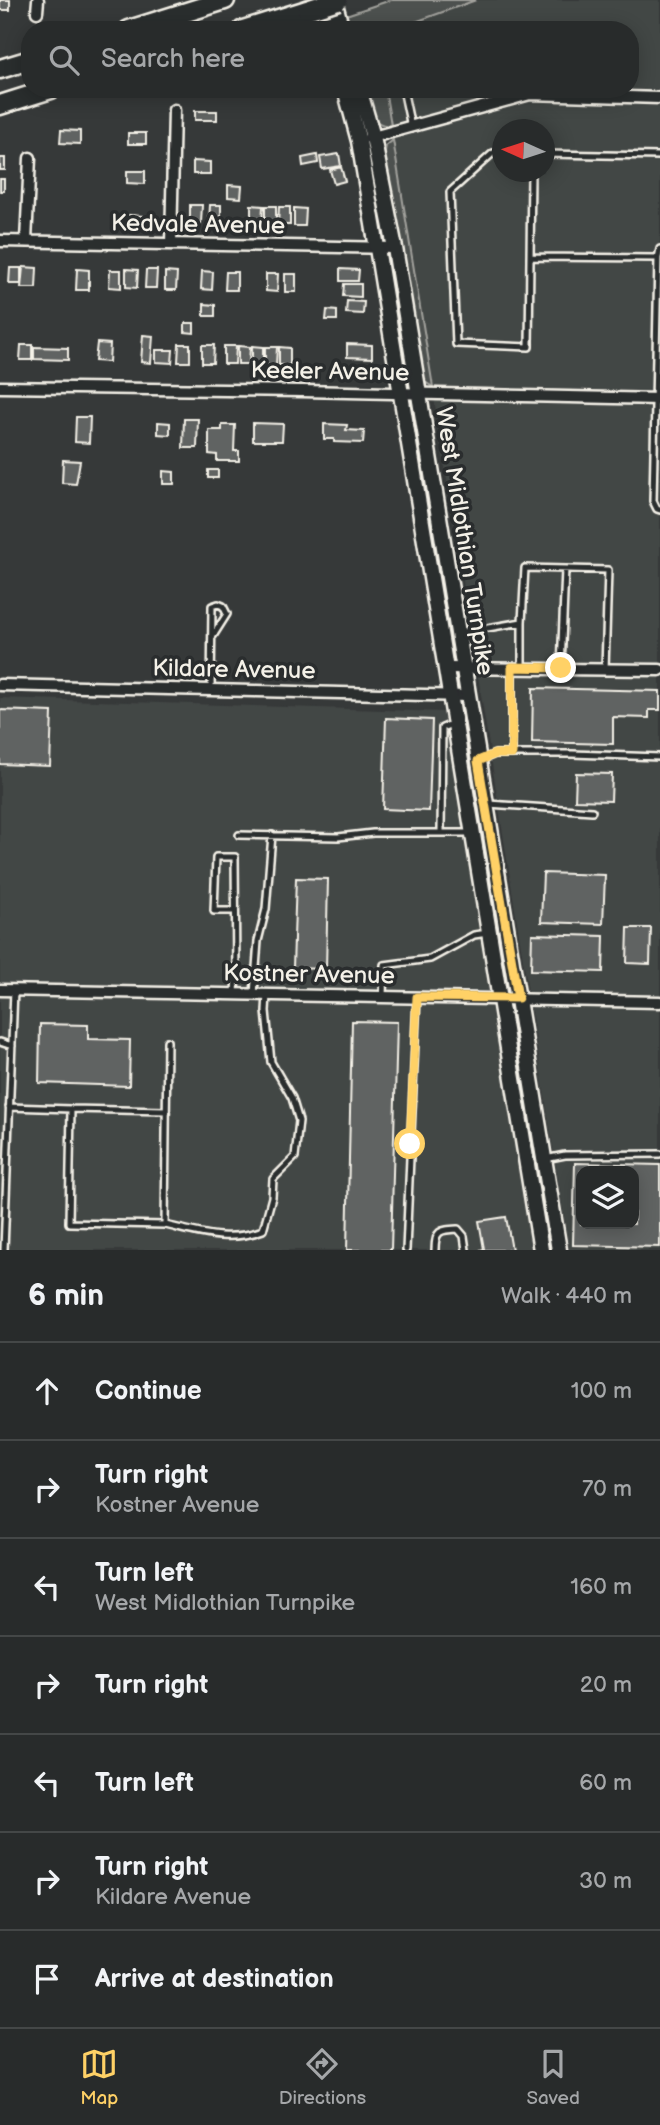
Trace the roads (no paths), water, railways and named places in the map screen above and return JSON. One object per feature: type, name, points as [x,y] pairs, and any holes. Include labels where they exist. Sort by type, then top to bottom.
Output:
[{"type":"highway","points":[[158,21],[225,0]]},
{"type":"highway","points":[[269,21],[336,0]]},
{"type":"highway","points":[[0,69],[21,63]]},
{"type":"highway","points":[[0,105],[22,98]]},
{"type":"main road","points":[[336,0],[340,21]]},
{"type":"main road","points":[[314,5],[324,21]]},
{"type":"main road","name":"West Midlothian Turnpike","points":[[349,98],[366,139],[395,248],[559,1250]]},
{"type":"main road","name":"West Midlothian Turnpike","points":[[360,98],[377,248],[541,1250]]},
{"type":"street","points":[[37,12],[38,0]]},
{"type":"street","points":[[639,97],[660,98]]},
{"type":"street","points":[[366,139],[516,98]]},
{"type":"street","points":[[170,244],[174,110]]},
{"type":"street","points":[[26,241],[30,158]]},
{"type":"street","name":"Kedvale Avenue","points":[[0,241],[395,248]]},
{"type":"street","name":"Keeler Avenue","points":[[0,387],[657,399]]},
{"type":"street","points":[[445,668],[660,670]]},
{"type":"street","name":"Kildare Avenue","points":[[0,685],[467,696]]},
{"type":"street","name":"Kostner Avenue","points":[[0,990],[660,1002]]},
{"type":"lane","points":[[405,98],[411,127]]},
{"type":"lane","points":[[492,153],[450,192],[456,344],[529,347],[531,182]]},
{"type":"lane","points":[[555,154],[660,156]]},
{"type":"lane","points":[[660,249],[653,501],[660,510]]},
{"type":"lane","points":[[530,257],[658,258]]},
{"type":"lane","points":[[512,754],[525,568],[608,570],[605,669]]},
{"type":"lane","points":[[561,668],[565,569]]},
{"type":"lane","points":[[211,690],[212,606],[218,604],[223,606],[227,614],[213,636]]},
{"type":"lane","points":[[457,633],[522,622]]},
{"type":"lane","points":[[441,833],[442,728],[454,723]]},
{"type":"lane","points":[[478,761],[495,754],[660,758]]},
{"type":"lane","points":[[485,803],[592,811]]},
{"type":"lane","points":[[239,835],[338,837],[373,833],[472,833]]},
{"type":"lane","points":[[254,994],[258,941],[266,909],[272,835]]},
{"type":"lane","points":[[235,911],[214,911],[216,857],[235,857],[235,911],[235,994]]},
{"type":"lane","points":[[383,996],[384,965],[429,959],[474,935],[488,933]]},
{"type":"lane","points":[[4,1250],[14,990]]},
{"type":"lane","points":[[71,1109],[69,1223],[165,1225],[210,1236],[245,1237],[263,1230],[272,1197],[273,1179],[295,1157],[299,1121],[292,1098],[271,1062],[267,994]]},
{"type":"lane","points":[[406,1250],[417,997]]},
{"type":"lane","points":[[165,1225],[167,1041]]},
{"type":"lane","points":[[0,1042],[12,1046]]},
{"type":"lane","points":[[0,1091],[10,1092]]},
{"type":"lane","points":[[9,1107],[166,1111]]},
{"type":"lane","points":[[544,1159],[565,1155],[660,1154]]},
{"type":"lane","points":[[435,1250],[438,1233],[458,1229],[464,1236],[466,1250]]}]
